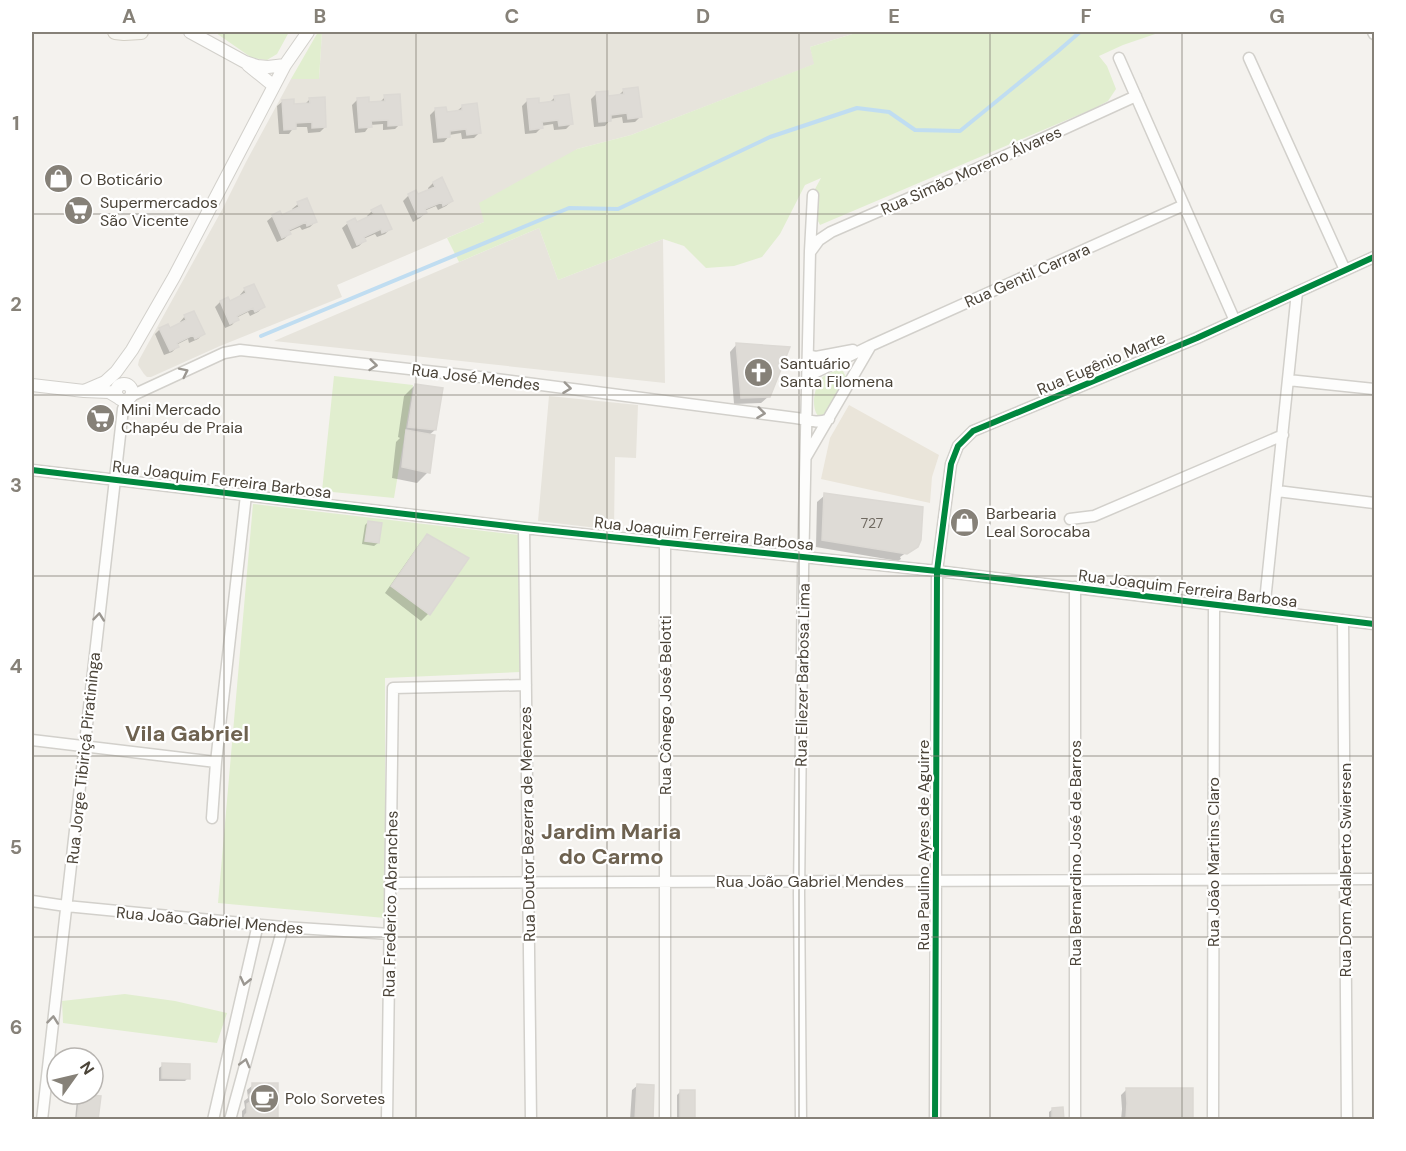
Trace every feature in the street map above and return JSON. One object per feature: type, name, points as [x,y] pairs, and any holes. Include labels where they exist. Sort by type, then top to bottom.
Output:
[{"type":"main road","points":[[115,32],[141,32]]},
{"type":"street","points":[[190,32],[245,62],[268,67],[285,65]]},
{"type":"street","points":[[84,391],[105,382],[116,372],[132,350],[181,264],[285,65],[308,32]]},
{"type":"street","points":[[1119,58],[1235,321]]},
{"type":"street","points":[[1249,58],[1346,270]]},
{"type":"street","points":[[245,62],[274,86]]},
{"type":"street","name":"Rua Simão Moreno Álvares","points":[[810,251],[819,240],[831,232],[1136,96]]},
{"type":"street","name":"Rua Eliezer Barbosa Lima","points":[[801,1119],[799,881],[805,458],[813,195]]},
{"type":"street","name":"Rua Gentil Carrara","points":[[808,376],[1184,205]]},
{"type":"street","name":"Rua Eugênio Marte","points":[[937,571],[951,464],[957,446],[973,431],[1235,321],[1374,257]]},
{"type":"street","points":[[1264,611],[1298,292]]},
{"type":"street","points":[[805,458],[870,346]]},
{"type":"street","name":"Rua Gentil Carrara","points":[[808,355],[816,357],[870,346]]},
{"type":"street","points":[[32,385],[128,395],[127,376],[132,350]]},
{"type":"street","name":"Rua José Mendes","points":[[128,395],[224,353],[240,350],[480,377],[816,423],[829,419]]},
{"type":"street","points":[[1288,380],[1374,389]]},
{"type":"street","name":"Rua Jorge Tibiriçá Piratininga","points":[[42,1119],[123,409],[128,395]]},
{"type":"street","points":[[1070,519],[1094,516],[1282,435]]},
{"type":"street","name":"Rua Joaquim Ferreira Barbosa","points":[[32,470],[524,528],[937,571],[1374,624]]},
{"type":"street","points":[[1277,491],[1374,503]]},
{"type":"street","points":[[212,818],[216,762],[246,495]]},
{"type":"street","name":"Rua Doutor Bezerra de Menezes","points":[[524,528],[531,1119]]},
{"type":"street","name":"Rua Cônego José Belotti","points":[[665,543],[665,1119]]},
{"type":"street","name":"Rua Paulino Ayres de Aguirre","points":[[935,1119],[937,571]]},
{"type":"street","name":"Rua Bernardino José de Barros","points":[[1075,588],[1075,1119]]},
{"type":"street","name":"Rua João Martins Claro","points":[[1213,1119],[1214,605]]},
{"type":"street","name":"Rua Dom Adalberto Swiersen","points":[[1343,620],[1347,1119]]},
{"type":"street","name":"Rua Frederico Abranches","points":[[387,1119],[393,688],[526,685]]},
{"type":"street","points":[[32,740],[216,762]]},
{"type":"street","name":"Rua João Gabriel Mendes","points":[[390,883],[1374,879]]},
{"type":"street","name":"Rua João Gabriel Mendes","points":[[32,901],[283,927],[390,934]]},
{"type":"street","points":[[213,1119],[258,924]]},
{"type":"street","points":[[230,1119],[283,927]]},
{"type":"shaded area","points":[[322,32],[859,32],[810,47],[815,64],[631,135],[577,149],[484,222],[337,285],[342,297],[147,377],[138,365],[139,360],[291,79],[319,79]]},
{"type":"shaded area","points":[[539,228],[558,280],[663,239],[665,383],[274,341]]},
{"type":"shaded area","points":[[549,396],[638,405],[636,458],[615,457],[614,530],[538,521]]},
{"type":"shaded area","points":[[849,405],[939,455],[932,477],[930,503],[821,479],[830,438]]},
{"type":"green space","points":[[289,32],[277,54],[267,60],[252,58],[216,33]]},
{"type":"green space","points":[[318,32],[322,32],[319,79],[291,79]]},
{"type":"green space","points":[[859,32],[1161,32],[1099,56],[1107,66],[1116,89],[1108,101],[1095,108],[820,225],[817,219],[815,189],[821,178],[805,185],[780,234],[762,257],[734,266],[706,268],[684,246],[663,239],[558,280],[539,228],[459,262],[447,238],[484,222],[479,203],[577,149],[631,135],[814,64],[810,47]]},
{"type":"green space","points":[[838,370],[843,371],[846,377],[827,414],[819,417],[814,402],[818,385],[824,376]]},
{"type":"green space","points":[[334,376],[413,385],[394,498],[322,491]]},
{"type":"green space","points":[[253,504],[519,535],[521,672],[385,678],[385,918],[218,903]]},
{"type":"green space","points":[[125,994],[175,1001],[227,1013],[217,1043],[63,1023],[62,1001]]},
{"type":"building","points":[[638,87],[642,117],[628,119],[627,113],[611,115],[611,121],[599,122],[596,92],[608,91],[608,96],[624,94],[623,89]]},
{"type":"building","points":[[400,94],[402,125],[388,126],[388,120],[371,121],[372,127],[359,128],[357,98],[369,97],[369,102],[385,101],[384,95]]},
{"type":"building","points":[[569,94],[573,124],[559,126],[558,120],[542,122],[543,128],[530,130],[527,99],[539,98],[539,103],[555,101],[554,96]]},
{"type":"building","points":[[325,97],[326,127],[312,128],[312,122],[296,123],[296,129],[284,130],[282,100],[294,99],[294,104],[310,103],[309,98]]},
{"type":"building","points":[[477,103],[481,133],[467,135],[466,129],[450,131],[450,137],[438,138],[435,108],[446,107],[447,112],[462,110],[462,105]]},
{"type":"building","points":[[442,177],[453,201],[443,206],[442,202],[425,209],[427,213],[418,217],[408,194],[416,190],[418,194],[435,187],[433,182]]},
{"type":"building","points":[[307,198],[317,222],[307,226],[306,222],[289,230],[291,234],[282,238],[272,215],[280,211],[282,215],[299,207],[297,202]]},
{"type":"building","points":[[381,205],[392,229],[382,233],[381,229],[364,237],[366,241],[357,245],[347,222],[355,218],[357,222],[374,214],[371,210]]},
{"type":"building","points":[[254,284],[265,307],[255,312],[253,308],[237,316],[239,320],[230,324],[220,301],[228,297],[230,301],[246,293],[244,288]]},
{"type":"building","points":[[194,311],[205,334],[195,339],[193,335],[177,343],[179,347],[170,351],[159,328],[168,324],[170,328],[186,320],[184,315]]},
{"type":"building","name":"Santuário Santa Filomena","points":[[736,343],[790,347],[770,397],[741,398]]},
{"type":"building","points":[[415,384],[443,388],[436,430],[408,427]]},
{"type":"building","points":[[406,430],[435,435],[430,473],[402,467]]},
{"type":"building","points":[[824,493],[923,507],[921,540],[918,547],[907,554],[822,540]]},
{"type":"building","points":[[368,521],[382,523],[379,543],[365,541]]},
{"type":"building","points":[[427,534],[469,558],[430,615],[391,586]]},
{"type":"building","points":[[162,1063],[190,1064],[190,1079],[162,1078]]},
{"type":"building","name":"Polo Sorvetes","points":[[252,1083],[278,1083],[278,1120],[244,1120],[247,1104],[250,1102]]},
{"type":"building","points":[[637,1084],[654,1085],[653,1120],[635,1120]]},
{"type":"building","points":[[1126,1088],[1193,1088],[1193,1118],[1126,1118]]},
{"type":"building","points":[[680,1090],[695,1090],[695,1120],[680,1120]]},
{"type":"building","points":[[79,1106],[100,1106],[98,1120],[77,1120]]},
{"type":"building","points":[[1063,1107],[1064,1120],[1052,1120],[1052,1108]]},
{"type":"waterway","points":[[261,336],[569,208],[618,209],[770,137],[857,108],[889,112],[915,130],[960,131],[1080,32]]},
{"type":"cycle path","points":[[935,1120],[937,571],[951,464],[958,446],[973,431],[1197,338],[1374,257]]},
{"type":"cycle path","points":[[32,470],[524,528],[937,571],[1374,624]]},
{"type":"place","name":"O Boticário","points":[[59,179]]},
{"type":"place","name":"Supermercados São Vicente","points":[[79,211]]},
{"type":"place","name":"Santuário Santa Filomena","points":[[759,372]]},
{"type":"place","name":"Mini Mercado Chapéu de Praia","points":[[100,418]]},
{"type":"place","name":"Barbearia Leal Sorocaba","points":[[965,522]]},
{"type":"place","name":"Polo Sorvetes","points":[[264,1098]]},
{"type":"district","name":"Vila Gabriel","points":[[187,733]]},
{"type":"district","name":"Jardim Maria do Carmo","points":[[611,844]]}]
